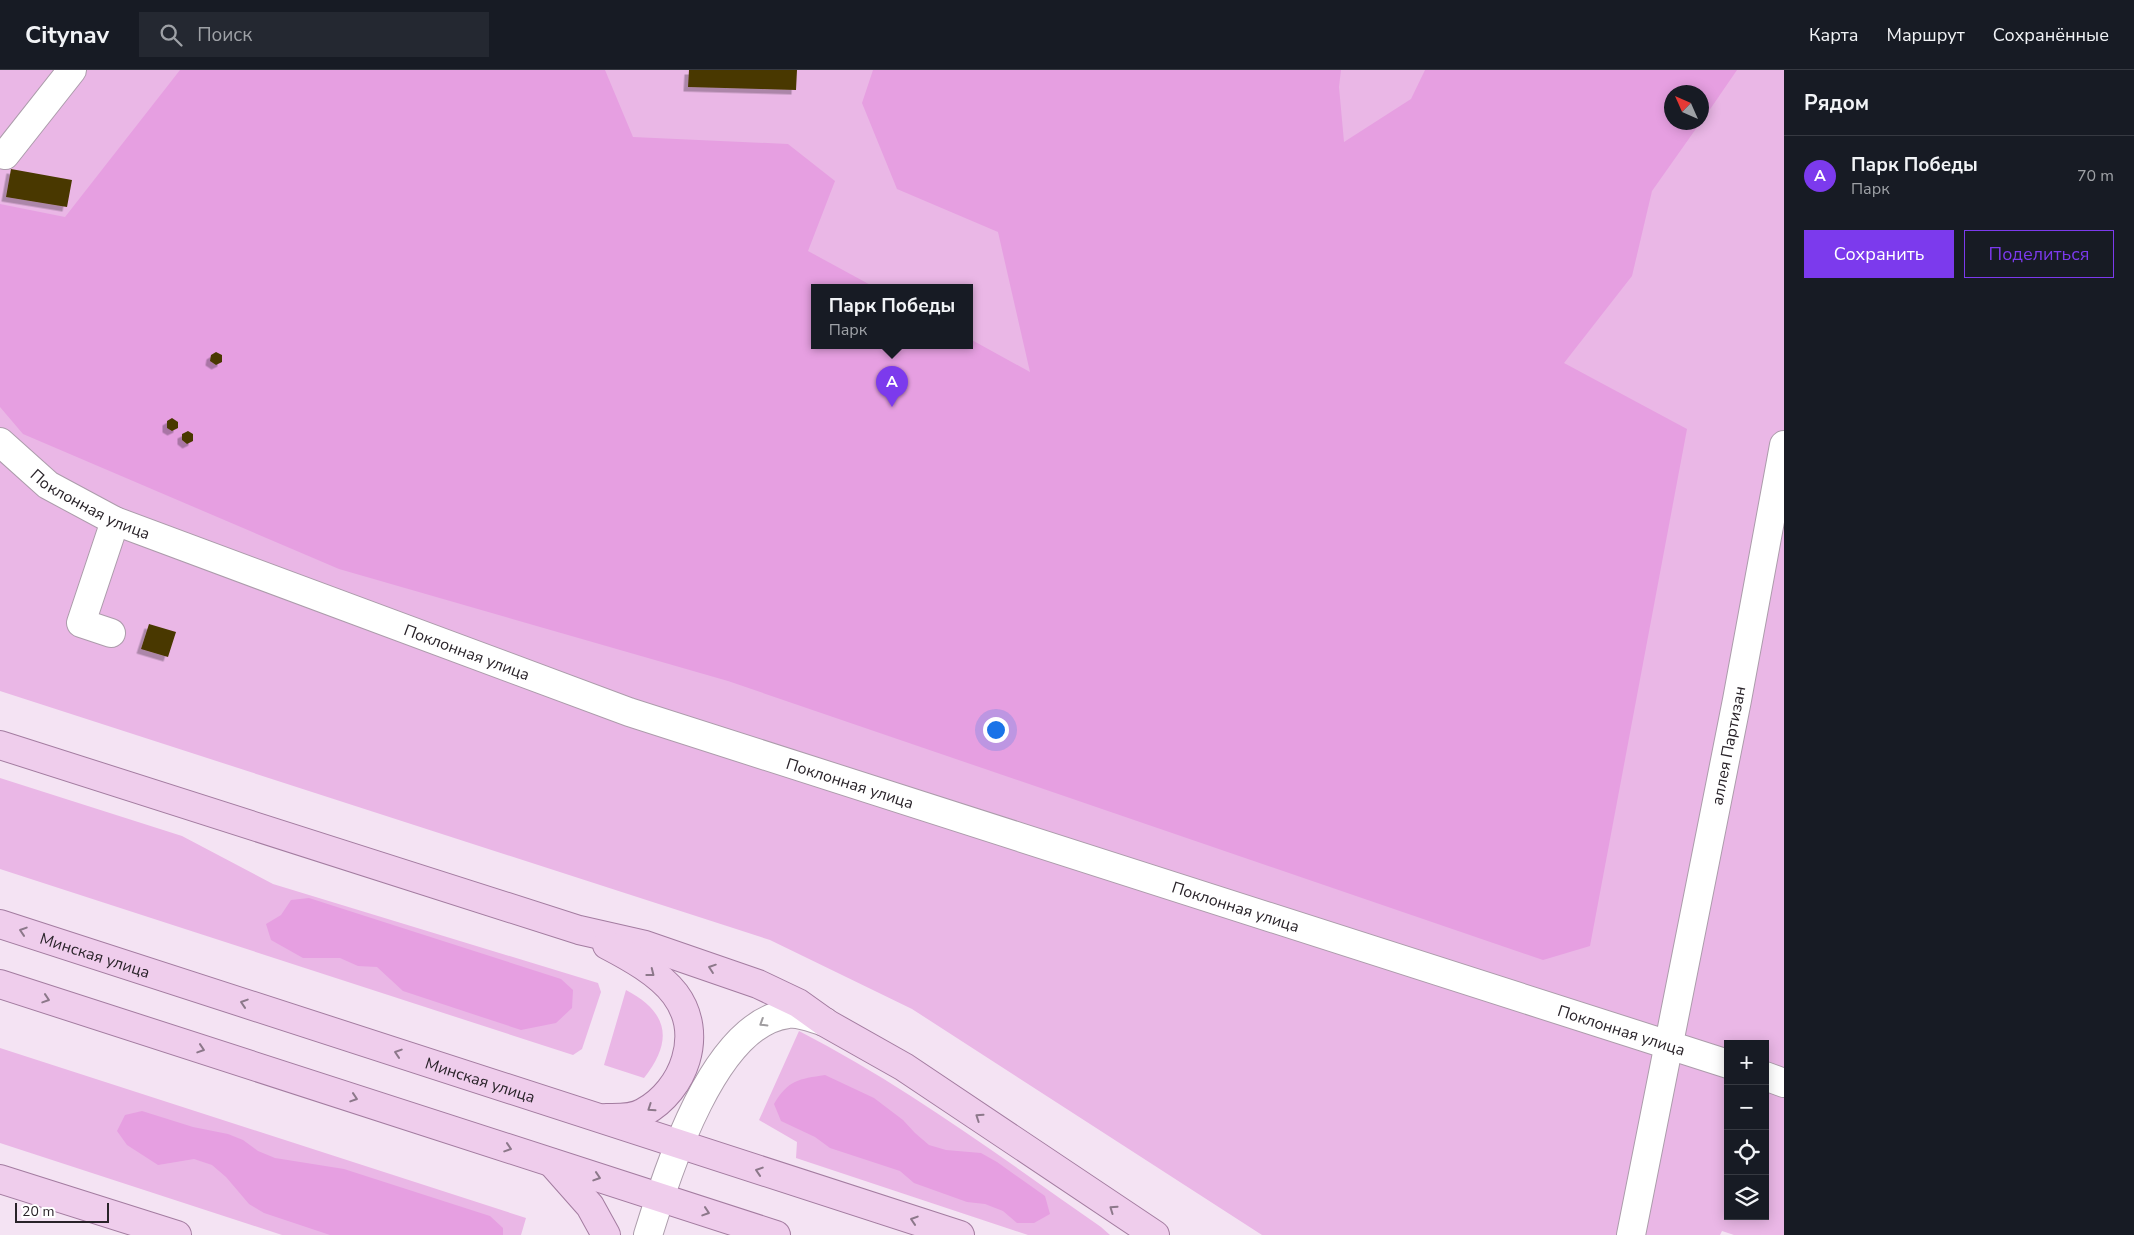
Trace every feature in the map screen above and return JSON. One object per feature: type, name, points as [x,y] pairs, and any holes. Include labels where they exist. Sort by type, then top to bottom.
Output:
[{"type":"main road","points":[[0,745],[579,930],[645,945],[758,984],[798,1003],[826,1023],[904,1067],[1155,1235]]},
{"type":"main road","name":"Минская улица","points":[[0,924],[960,1235]]},
{"type":"main road","points":[[579,930],[625,954],[653,974],[675,994],[684,1012],[690,1036],[686,1063],[677,1082],[663,1100],[636,1115],[622,1118],[594,1117]]},
{"type":"main road","points":[[0,984],[776,1235]]},
{"type":"main road","points":[[550,1162],[590,1206],[606,1235]]},
{"type":"main road","points":[[0,1179],[177,1235]]},
{"type":"street","points":[[0,154],[5,154],[72,70]]},
{"type":"street","name":"Поклонная улица","points":[[0,442],[48,485],[115,521],[629,712],[1724,1063]]},
{"type":"street","name":"аллея Партизан","points":[[1631,1235],[1735,710],[1784,445]]},
{"type":"street","points":[[111,633],[81,623],[115,521]]},
{"type":"street","points":[[648,1235],[693,1112],[717,1069],[735,1047],[755,1029],[772,1018],[787,1014],[826,1023]]},
{"type":"street","points":[[1769,1077],[1784,1082]]},
{"type":"shaded area","points":[[0,70],[1784,70],[1784,1235],[1734,1235],[1722,1231],[1720,1235],[1262,1235],[912,1009],[770,940],[0,691]]},
{"type":"shaded area","points":[[180,70],[605,70],[633,137],[788,144],[835,181],[808,251],[869,284],[811,284],[811,349],[973,349],[973,341],[1030,372],[998,232],[897,189],[862,103],[873,70],[1341,70],[1339,87],[1344,142],[1411,99],[1425,70],[1737,70],[1709,111],[1709,85],[1664,85],[1664,130],[1695,130],[1652,191],[1632,276],[1564,363],[1687,429],[1590,946],[1543,960],[728,681],[339,569],[23,434],[0,407],[0,204],[65,217]]},
{"type":"shaded area","points":[[0,778],[182,836],[273,884],[598,983],[601,992],[582,1049],[573,1055],[0,869]]},
{"type":"shaded area","points":[[309,898],[561,979],[573,990],[572,1008],[556,1023],[521,1030],[403,991],[377,967],[358,966],[340,958],[303,958],[271,940],[266,924],[281,915],[291,900]]},
{"type":"shaded area","points":[[626,990],[651,1008],[658,1017],[662,1028],[663,1039],[660,1051],[644,1078],[604,1065]]},
{"type":"shaded area","points":[[799,1031],[839,1052],[915,1099],[990,1149],[1110,1235],[1028,1235],[796,1158],[797,1142],[759,1120]]},
{"type":"shaded area","points":[[0,1048],[526,1218],[521,1235],[282,1235],[0,1143]]},
{"type":"shaded area","points":[[825,1075],[874,1098],[903,1120],[929,1145],[946,1150],[981,1153],[997,1162],[1045,1196],[1050,1214],[1034,1223],[1017,1223],[1003,1211],[985,1204],[967,1202],[914,1183],[900,1171],[830,1148],[815,1137],[781,1121],[774,1104],[784,1090],[795,1082]]},
{"type":"shaded area","points":[[142,1111],[193,1127],[228,1134],[275,1158],[344,1169],[490,1216],[503,1228],[503,1235],[330,1235],[264,1213],[249,1204],[226,1177],[212,1165],[194,1159],[158,1165],[127,1145],[117,1131],[125,1115]]},
{"type":"building","points":[[689,70],[797,70],[796,90],[688,87]]},
{"type":"building","points":[[11,169],[72,180],[67,207],[6,197]]},
{"type":"building","points":[[216,352],[222,355],[222,362],[216,365],[210,361],[211,355]]},
{"type":"building","points":[[172,418],[178,422],[178,428],[172,431],[167,428],[167,421]]},
{"type":"building","points":[[188,431],[193,434],[193,441],[187,444],[182,440],[182,434]]},
{"type":"building","points":[[149,624],[176,632],[168,657],[141,649]]},
{"type":"place","name":"Парк Победы","points":[[892,407]]}]
